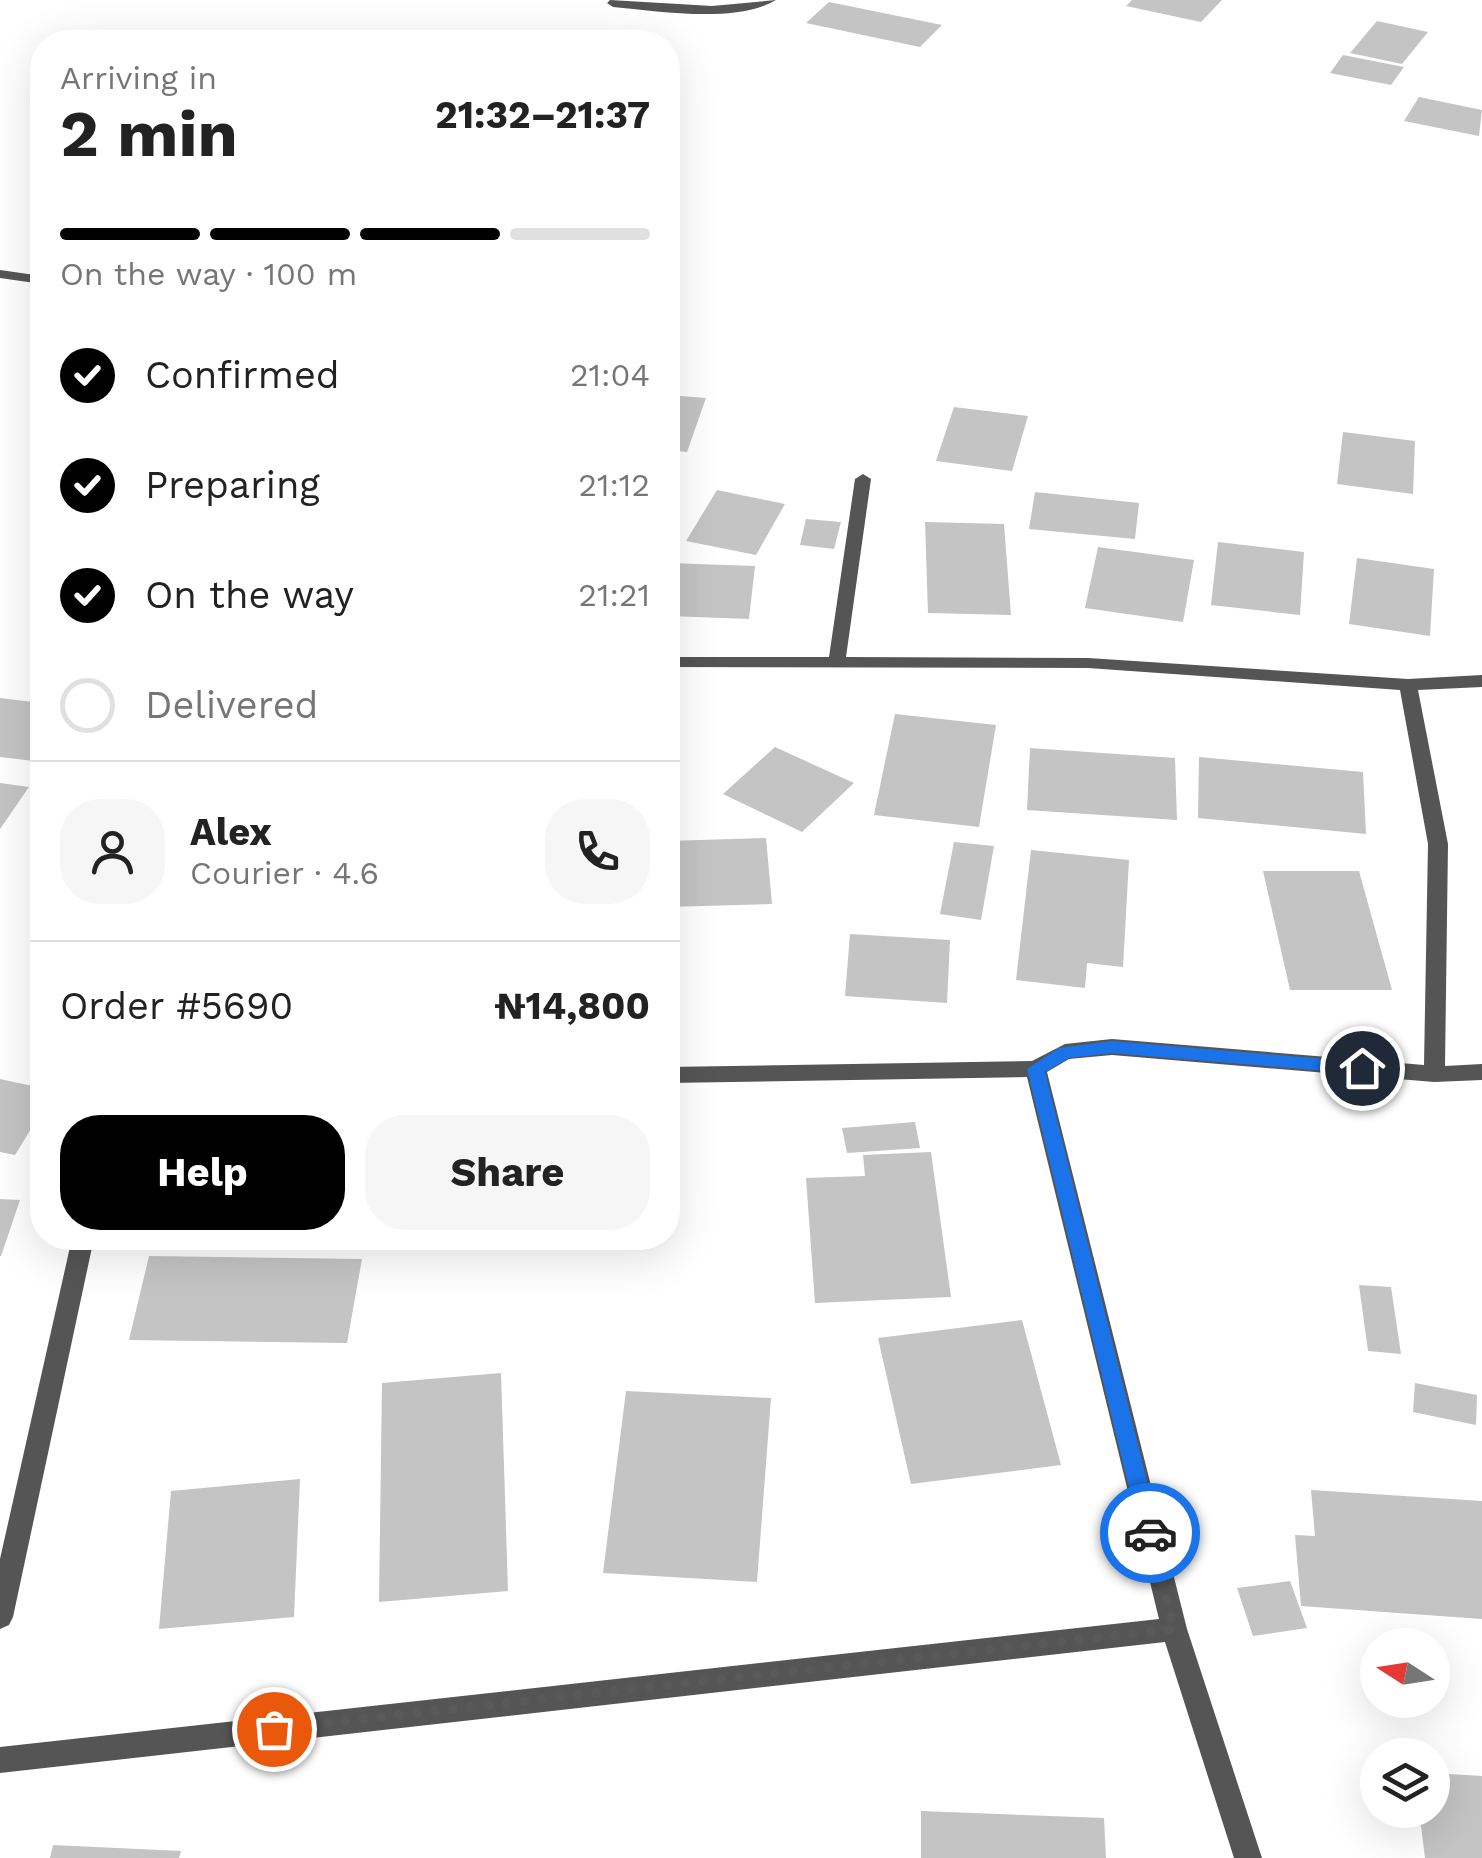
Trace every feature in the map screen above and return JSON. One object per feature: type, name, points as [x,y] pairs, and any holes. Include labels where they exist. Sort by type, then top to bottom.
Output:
[{"type":"street","points":[[613,3],[692,10],[748,7],[770,0]]},
{"type":"street","points":[[0,274],[30,278]]},
{"type":"street","points":[[837,660],[864,479]]},
{"type":"street","points":[[680,662],[1088,663],[1408,685],[1482,681]]},
{"type":"street","points":[[1408,685],[1438,844],[1434,1074]]},
{"type":"street","points":[[680,1075],[1036,1069],[1065,1052],[1112,1047],[1434,1074],[1482,1072]]},
{"type":"street","points":[[1036,1069],[1174,1629],[1248,1858]]},
{"type":"street","points":[[0,1617],[80,1250]]},
{"type":"street","points":[[0,1760],[1174,1629]]},
{"type":"building","points":[[1132,0],[1222,0],[1201,22],[1126,6]]},
{"type":"building","points":[[829,2],[942,25],[920,47],[806,23]]},
{"type":"building","points":[[1377,21],[1428,32],[1402,64],[1350,53]]},
{"type":"building","points":[[1343,55],[1404,67],[1391,85],[1330,73]]},
{"type":"building","points":[[1419,97],[1482,110],[1479,136],[1404,121]]},
{"type":"building","points":[[680,396],[706,398],[687,452],[680,451]]},
{"type":"building","points":[[954,407],[1028,416],[1012,471],[936,461]]},
{"type":"building","points":[[1343,432],[1415,441],[1413,494],[1337,484]]},
{"type":"building","points":[[717,490],[785,504],[756,555],[686,541]]},
{"type":"building","points":[[1035,492],[1139,503],[1135,539],[1029,529]]},
{"type":"building","points":[[806,519],[841,522],[834,549],[800,545]]},
{"type":"building","points":[[925,522],[1004,524],[1011,615],[928,613]]},
{"type":"building","points":[[1218,542],[1304,552],[1300,615],[1211,605]]},
{"type":"building","points":[[1098,547],[1194,560],[1183,622],[1085,608]]},
{"type":"building","points":[[1357,558],[1434,569],[1430,636],[1349,624]]},
{"type":"building","points":[[680,563],[755,566],[749,619],[680,616]]},
{"type":"building","points":[[0,698],[30,702],[30,761],[0,757]]},
{"type":"building","points":[[895,714],[996,725],[979,827],[874,815]]},
{"type":"building","points":[[775,747],[854,783],[802,832],[723,794]]},
{"type":"building","points":[[1030,748],[1175,758],[1177,820],[1027,810]]},
{"type":"building","points":[[1199,757],[1363,772],[1366,834],[1198,818]]},
{"type":"building","points":[[0,783],[29,787],[0,829]]},
{"type":"building","points":[[766,838],[772,904],[680,907],[680,841]]},
{"type":"building","points":[[954,842],[994,846],[981,920],[940,914]]},
{"type":"building","points":[[1031,850],[1129,860],[1123,967],[1087,963],[1085,988],[1016,980]]},
{"type":"building","points":[[1263,871],[1359,871],[1392,990],[1290,990]]},
{"type":"building","points":[[850,934],[950,940],[947,1003],[845,996]]},
{"type":"building","points":[[0,1079],[30,1085],[30,1131],[15,1155],[0,1152]]},
{"type":"building","points":[[915,1122],[920,1148],[847,1153],[842,1128]]},
{"type":"building","points":[[931,1152],[951,1297],[815,1303],[806,1178],[865,1176],[863,1155]]},
{"type":"building","points":[[0,1199],[20,1200],[1,1256],[0,1256]]},
{"type":"building","points":[[149,1256],[362,1259],[347,1343],[129,1340]]},
{"type":"building","points":[[1359,1285],[1391,1287],[1401,1354],[1368,1351]]},
{"type":"building","points":[[1022,1320],[1061,1465],[911,1484],[878,1338]]},
{"type":"building","points":[[501,1373],[508,1591],[379,1602],[382,1383]]},
{"type":"building","points":[[1415,1383],[1477,1395],[1476,1425],[1413,1412]]},
{"type":"building","points":[[626,1391],[771,1398],[757,1582],[603,1573]]},
{"type":"building","points":[[300,1479],[294,1617],[159,1629],[171,1491]]},
{"type":"building","points":[[1311,1490],[1482,1501],[1482,1619],[1301,1606],[1295,1535],[1315,1536]]},
{"type":"building","points":[[1290,1581],[1307,1628],[1253,1636],[1237,1588]]},
{"type":"building","points":[[1450,1774],[1482,1776],[1482,1858],[1425,1858],[1421,1828],[1450,1828]]},
{"type":"building","points":[[921,1811],[1104,1818],[1106,1858],[921,1858]]},
{"type":"building","points":[[53,1845],[181,1851],[179,1858],[50,1858]]},
{"type":"way so far","points":[[274,1729],[1174,1629],[1150,1533]]},
{"type":"route","points":[[1150,1533],[1036,1069],[1065,1052],[1112,1047],[1362,1068]]}]
